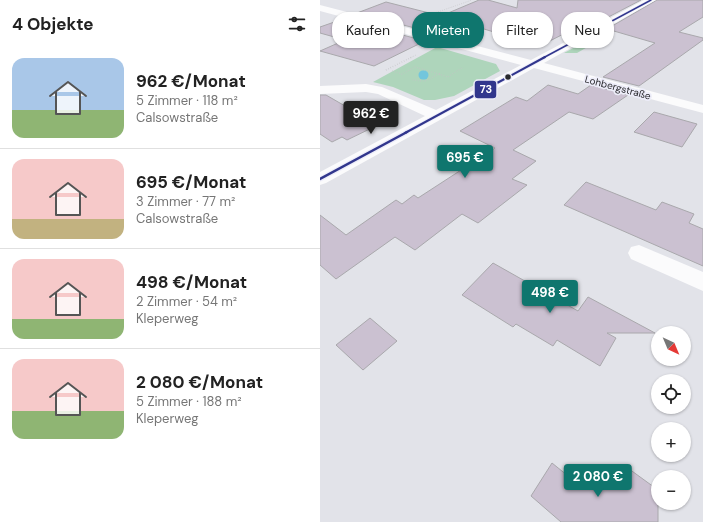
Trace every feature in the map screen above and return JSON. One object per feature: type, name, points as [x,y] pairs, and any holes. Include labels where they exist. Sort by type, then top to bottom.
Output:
[{"type":"street","points":[[320,179],[651,0]]},
{"type":"street","name":"Lohbergstraße","points":[[320,8],[412,32]]},
{"type":"street","name":"Lohbergstraße","points":[[473,48],[703,110]]},
{"type":"street","points":[[320,90],[351,88],[382,91],[436,116]]},
{"type":"street","points":[[639,253],[703,282]]},
{"type":"path","points":[[439,12],[472,0]]},
{"type":"path","points":[[351,88],[428,48]]},
{"type":"path","points":[[396,77],[415,67],[448,76],[466,65]]},
{"type":"path","points":[[388,70],[402,74]]},
{"type":"path","points":[[410,80],[425,81],[439,74]]},
{"type":"green space","points":[[435,48],[440,48],[496,64],[500,71],[454,96],[435,100],[424,100],[393,87],[373,82]]},
{"type":"green space","points":[[573,48],[586,48],[577,53],[564,53]]},
{"type":"building","points":[[479,0],[488,0],[517,8],[518,0],[641,0],[614,14],[614,12],[561,12],[561,35],[553,39],[553,12],[492,12],[492,31],[484,29],[484,12],[450,12]]},
{"type":"building","points":[[657,0],[703,0],[703,17],[679,32],[703,38],[703,40],[639,86],[603,77],[655,43],[614,31],[614,25]]},
{"type":"building","points":[[386,2],[425,12],[412,12],[412,27],[404,25],[404,12],[360,12]]},
{"type":"building","points":[[332,23],[332,36],[320,33],[320,27]]},
{"type":"building","points":[[404,35],[412,38],[412,47],[374,66],[320,51],[332,46],[332,48],[404,48]]},
{"type":"building","points":[[548,85],[578,94],[591,85],[628,95],[593,119],[569,112],[513,150],[536,161],[512,179],[527,185],[478,223],[462,214],[415,250],[395,237],[336,279],[320,265],[320,215],[346,235],[396,200],[402,204],[414,195],[418,198],[495,148],[460,131],[516,97],[527,101]]},
{"type":"building","points":[[320,95],[326,95],[378,125],[347,140],[342,137],[332,142],[320,134]]},
{"type":"building","points":[[654,112],[697,124],[682,147],[634,132]]},
{"type":"building","points":[[586,182],[656,210],[662,202],[694,214],[689,223],[703,229],[703,266],[564,205]]},
{"type":"building","points":[[493,263],[578,311],[588,297],[651,331],[651,333],[607,333],[616,338],[600,366],[557,340],[553,346],[516,324],[513,327],[462,295]]},
{"type":"building","points":[[370,318],[397,341],[363,370],[336,345]]},
{"type":"building","points":[[552,463],[578,484],[589,466],[614,486],[625,466],[651,485],[651,510],[658,510],[658,522],[561,522],[531,496]]},
{"type":"transit line","name":"73","points":[[320,179],[651,0]]}]
